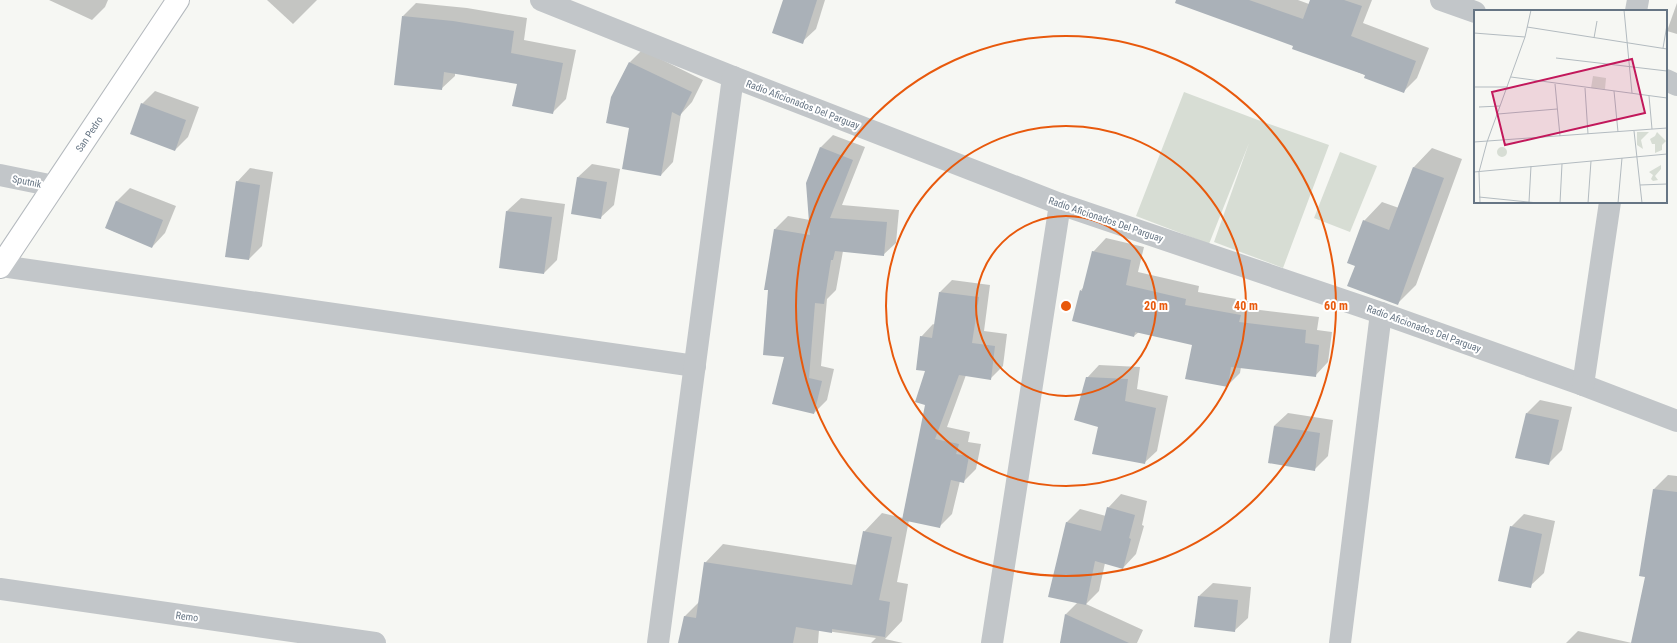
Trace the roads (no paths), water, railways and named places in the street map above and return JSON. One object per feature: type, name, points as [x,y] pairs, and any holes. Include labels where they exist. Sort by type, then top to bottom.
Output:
[{"type":"main road","name":"San Pedro","points":[[1,266],[178,0]]},
{"type":"street","name":"Radio Aficionados Del Parguay","points":[[541,0],[733,77],[1060,204],[1381,313],[1583,385],[1677,421]]},
{"type":"street","points":[[1441,0],[1474,12]]},
{"type":"street","points":[[1636,10],[1638,0]]},
{"type":"street","points":[[658,643],[733,77]]},
{"type":"street","points":[[1667,80],[1677,84]]},
{"type":"street","name":"Sputnik","points":[[0,175],[54,186]]},
{"type":"street","points":[[1583,385],[1610,203]]},
{"type":"street","points":[[992,643],[1060,204]]},
{"type":"street","points":[[1,266],[695,366]]},
{"type":"street","points":[[1340,643],[1381,313]]},
{"type":"street","name":"Remo","points":[[0,589],[375,643]]}]
